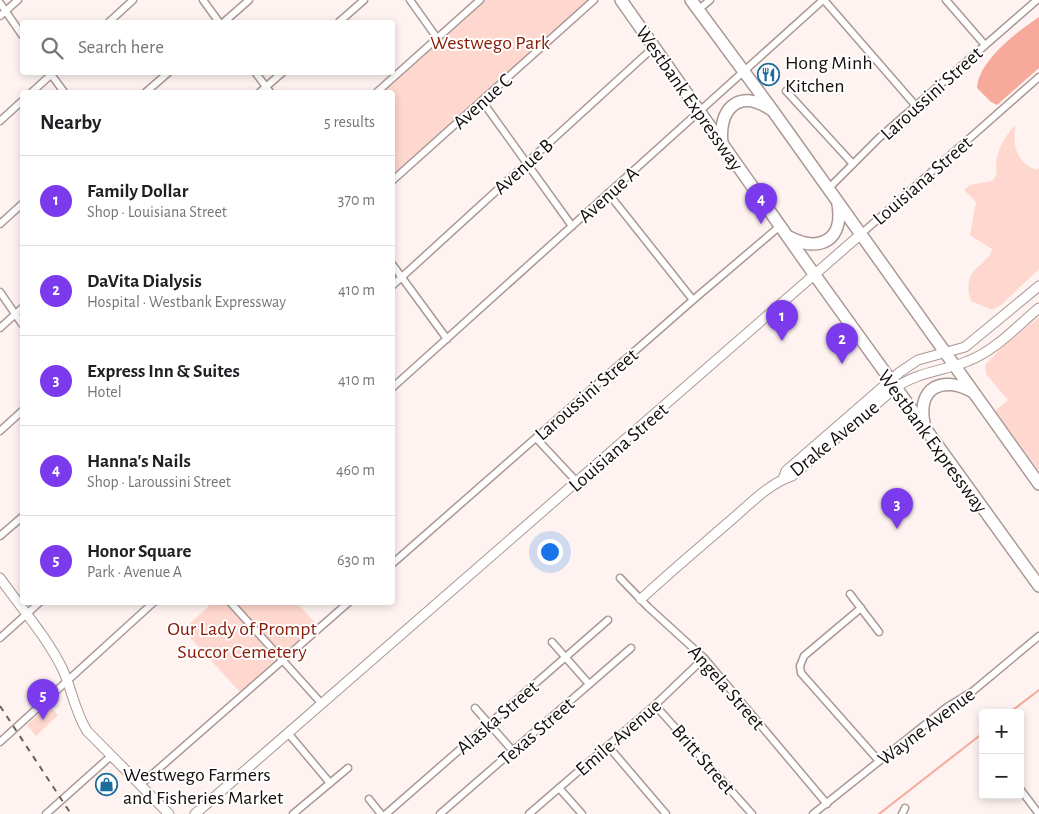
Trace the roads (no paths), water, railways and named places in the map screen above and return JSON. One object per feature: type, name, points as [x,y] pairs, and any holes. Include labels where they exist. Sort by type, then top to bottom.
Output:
[{"type":"highway","name":"Westbank Expressway","points":[[621,0],[787,236],[1039,586]]},
{"type":"highway","points":[[691,0],[774,111],[1039,484]]},
{"type":"highway","points":[[722,144],[721,124],[723,117],[732,106],[746,101],[754,102],[774,111]]},
{"type":"highway","points":[[787,236],[808,245],[828,240],[838,224],[837,200]]},
{"type":"highway","points":[[925,429],[921,410],[922,402],[930,391],[944,384],[952,384],[974,392]]},
{"type":"main road","name":"Louisiana Street","points":[[195,814],[861,234]]},
{"type":"main road","name":"Drake Avenue","points":[[641,599],[678,564],[782,479],[786,471],[893,384],[918,360],[965,347],[1039,286]]},
{"type":"main road","name":"Drake Avenue","points":[[893,384],[982,355],[1039,308]]},
{"type":"main road","points":[[0,578],[54,656],[67,681],[86,731],[169,814]]},
{"type":"street","points":[[0,16],[18,0]]},
{"type":"street","points":[[111,20],[133,0]]},
{"type":"street","points":[[203,0],[218,20]]},
{"type":"street","points":[[226,20],[249,0]]},
{"type":"street","points":[[341,20],[364,0]]},
{"type":"street","points":[[410,0],[437,38]]},
{"type":"street","points":[[379,90],[480,0]]},
{"type":"street","name":"Avenue C","points":[[395,178],[594,0]]},
{"type":"street","points":[[698,10],[710,0]]},
{"type":"street","points":[[823,0],[916,106]]},
{"type":"street","name":"Avenue A","points":[[395,385],[823,0]]},
{"type":"street","points":[[946,0],[985,45]]},
{"type":"street","name":"Laroussini Street","points":[[828,188],[916,106],[1037,0]]},
{"type":"street","points":[[0,3],[20,32]]},
{"type":"street","name":"Avenue B","points":[[395,283],[526,162],[654,48]]},
{"type":"street","points":[[34,90],[49,75]]},
{"type":"street","points":[[52,75],[63,90]]},
{"type":"street","points":[[148,90],[166,75]]},
{"type":"street","points":[[257,75],[264,90]]},
{"type":"street","points":[[266,90],[280,75]]},
{"type":"street","name":"Louisiana Street","points":[[861,234],[1039,77]]},
{"type":"street","points":[[786,91],[853,164]]},
{"type":"street","points":[[482,101],[572,226]]},
{"type":"street","points":[[0,121],[20,103]]},
{"type":"street","points":[[608,193],[693,300]]},
{"type":"street","points":[[0,224],[20,206]]},
{"type":"street","name":"Laroussini Street","points":[[395,561],[780,226]]},
{"type":"street","points":[[395,268],[447,339]]},
{"type":"street","points":[[0,292],[20,321]]},
{"type":"street","points":[[0,328],[20,310]]},
{"type":"street","points":[[0,431],[20,414]]},
{"type":"street","points":[[536,438],[577,482]]},
{"type":"street","points":[[0,536],[20,518]]},
{"type":"street","name":"Angela Street","points":[[620,578],[704,658],[827,804]]},
{"type":"street","points":[[850,594],[879,632]]},
{"type":"street","points":[[0,638],[37,605]]},
{"type":"street","points":[[0,742],[151,605]]},
{"type":"street","points":[[233,605],[322,704]]},
{"type":"street","points":[[140,785],[346,605]]},
{"type":"street","points":[[861,608],[804,656],[800,666],[802,673],[879,761]]},
{"type":"street","name":"Alaska Street","points":[[386,814],[608,620]]},
{"type":"street","name":"Wayne Avenue","points":[[813,814],[947,707],[973,691],[1039,636]]},
{"type":"street","points":[[552,642],[589,684]]},
{"type":"street","name":"Texas Street","points":[[440,814],[631,648]]},
{"type":"street","name":"Emile Avenue","points":[[529,814],[655,705],[704,658]]},
{"type":"street","name":"Britt Street","points":[[655,705],[752,814]]},
{"type":"street","points":[[475,708],[513,751]]},
{"type":"street","points":[[288,733],[330,783]]},
{"type":"street","points":[[608,746],[666,814]]},
{"type":"street","points":[[46,814],[111,756]]},
{"type":"street","points":[[293,814],[348,768]]},
{"type":"street","points":[[559,788],[582,814]]},
{"type":"street","points":[[1024,793],[1039,814]]},
{"type":"street","points":[[369,800],[381,814]]},
{"type":"waterway","points":[[1014,709],[1039,690]]},
{"type":"waterway","points":[[879,814],[979,736]]},
{"type":"railway","points":[[0,706],[71,814]]},
{"type":"place","name":"Hong Minh Kitchen","points":[[769,74]]},
{"type":"place","name":"Hanna's Nails","points":[[761,224]]},
{"type":"place","name":"Family Dollar","points":[[782,341]]},
{"type":"place","name":"DaVita Dialysis","points":[[842,364]]},
{"type":"place","name":"Express Inn & Suites","points":[[897,529]]},
{"type":"place","name":"Honor Square","points":[[43,720]]},
{"type":"place","name":"Westwego Farmers and Fisheries Market","points":[[107,785]]},
{"type":"park label","name":"Westwego Park","points":[[490,42]]},
{"type":"park label","name":"Our Lady of Prompt Succor Cemetery","points":[[242,640]]}]
